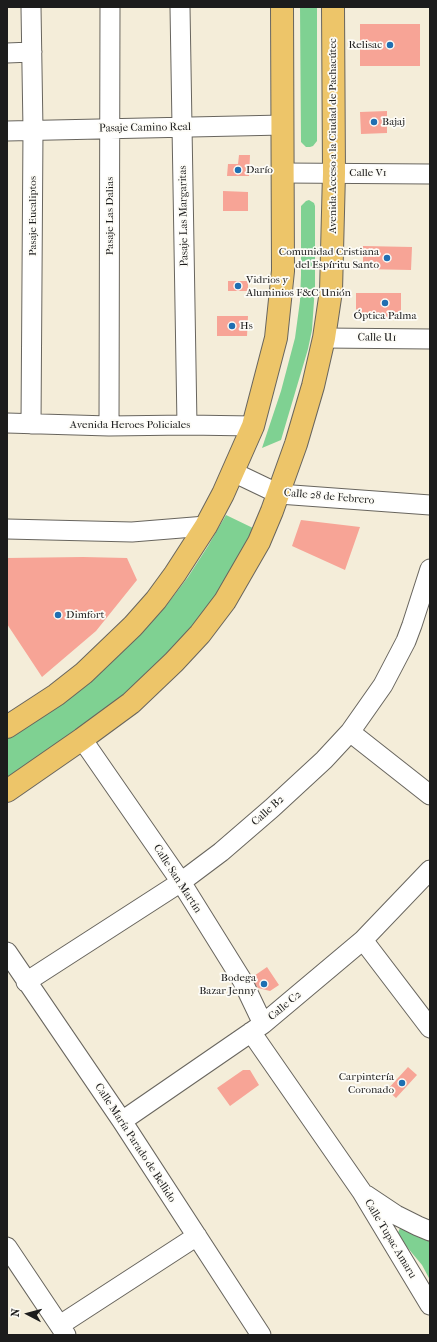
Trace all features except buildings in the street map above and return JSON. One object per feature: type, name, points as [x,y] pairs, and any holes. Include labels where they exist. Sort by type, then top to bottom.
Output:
[{"type":"main road","points":[[7,727],[56,695],[78,678],[127,632],[156,600],[172,579],[206,526],[233,472],[253,426],[276,338],[283,271],[282,7]]},
{"type":"main road","name":"Avenida Acceso a la Ciudad de Pachacútec","points":[[7,791],[131,703],[174,662],[200,634],[225,601],[259,542],[279,494],[300,429],[324,338],[331,290],[334,173],[333,7]]},
{"type":"street","name":"Pasaje Eucaliptos","points":[[31,424],[33,130],[32,7]]},
{"type":"street","name":"Pasaje Las Dalias","points":[[109,426],[110,7]]},
{"type":"street","name":"Pasaje Las Margaritas","points":[[180,7],[188,425]]},
{"type":"street","points":[[7,53],[32,52]]},
{"type":"street","name":"Pasaje Camino Real","points":[[7,132],[110,128],[283,125]]},
{"type":"street","name":"Calle V1","points":[[283,173],[430,174]]},
{"type":"street","name":"Calle U1","points":[[324,338],[430,339]]},
{"type":"street","name":"Avenida Heroes Policiales","points":[[7,423],[109,426],[253,426]]},
{"type":"street","name":"Calle 28 de Febrero","points":[[233,472],[279,494],[430,505]]},
{"type":"street","points":[[7,529],[132,532],[206,526]]},
{"type":"street","name":"Calle B2","points":[[26,982],[181,882],[221,852],[324,760],[350,732],[383,685],[406,640],[430,569]]},
{"type":"street","points":[[350,732],[430,795]]},
{"type":"street","name":"Calle San Martín","points":[[82,739],[181,882],[242,980],[257,1028],[362,1192]]},
{"type":"street","name":"Calle C2","points":[[122,1121],[257,1028],[363,940],[430,870]]},
{"type":"street","points":[[363,940],[430,1028]]},
{"type":"street","name":"Calle María Parado de Bellido","points":[[7,952],[122,1121],[261,1335]]},
{"type":"street","points":[[362,1192],[396,1215],[430,1231]]},
{"type":"street","name":"Calle Tupac Amaru","points":[[362,1192],[430,1306]]},
{"type":"street","points":[[7,1247],[63,1330],[197,1236]]},
{"type":"green space","points":[[300,7],[317,7],[317,141],[310,147],[306,147],[301,142]]},
{"type":"green space","points":[[309,200],[314,203],[315,206],[315,286],[312,330],[308,349],[281,440],[262,448],[281,391],[295,338],[300,301],[301,206]]},
{"type":"green space","points":[[226,515],[255,529],[239,560],[202,617],[155,671],[7,782],[7,738],[96,676],[142,633],[166,606],[188,577]]},
{"type":"green space","points":[[400,1228],[430,1240],[430,1280],[422,1265],[397,1235]]},
{"type":"place","name":"Relisac","points":[[390,45]]},
{"type":"place","name":"Bajaj","points":[[374,122]]},
{"type":"place","name":"Darío","points":[[238,170]]},
{"type":"place","name":"Comunidad Cristiana del Espíritu Santo","points":[[387,258]]},
{"type":"place","name":"Vidrios y Aluminios F&C Unión","points":[[238,286]]},
{"type":"place","name":"Óptica Palma","points":[[385,303]]},
{"type":"place","name":"Hs","points":[[232,326]]},
{"type":"place","name":"Dimfort","points":[[58,615]]},
{"type":"place","name":"Bodega Bazar Jenny","points":[[264,984]]},
{"type":"place","name":"Carpintería Coronado","points":[[402,1083]]}]
